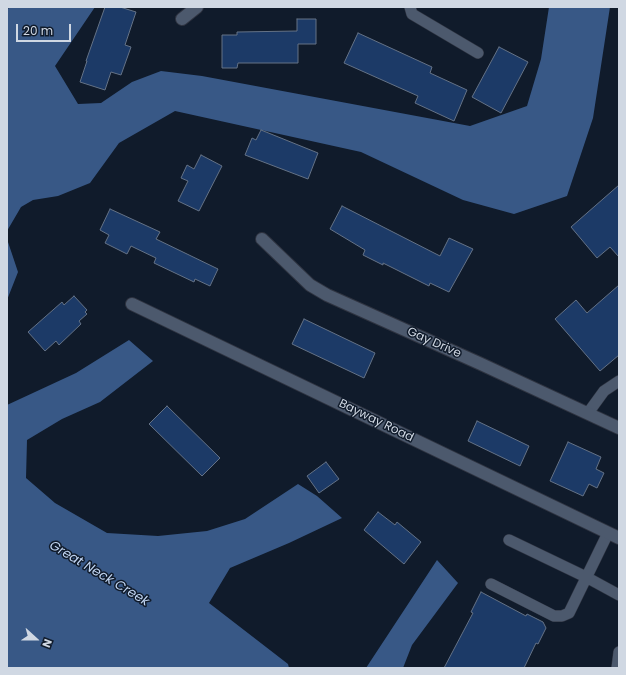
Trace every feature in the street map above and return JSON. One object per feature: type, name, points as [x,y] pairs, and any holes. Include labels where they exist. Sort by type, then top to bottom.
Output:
[{"type":"street","points":[[182,19],[197,7]]},
{"type":"street","name":"Gay Drive","points":[[262,239],[310,285],[327,295],[619,428]]},
{"type":"street","name":"Bayway Road","points":[[132,304],[619,538]]},
{"type":"lane","points":[[410,7],[412,14],[478,53]]},
{"type":"lane","points":[[588,413],[604,391],[619,381]]},
{"type":"lane","points":[[491,584],[554,616],[562,616],[569,613],[608,533]]},
{"type":"lane","points":[[509,540],[586,577],[618,593],[619,595]]},
{"type":"lane","points":[[617,668],[619,652]]},
{"type":"water","points":[[9,7],[95,7],[55,66],[78,104],[101,103],[132,82],[161,71],[202,76],[470,126],[527,106],[541,59],[549,7],[610,7],[593,118],[567,196],[514,214],[463,200],[361,152],[175,111],[119,143],[90,183],[58,196],[33,200],[21,207],[7,231],[7,11]]},
{"type":"water","points":[[7,239],[18,272],[7,300]]},
{"type":"water","name":"Great Neck Creek","points":[[129,340],[153,361],[100,402],[62,419],[27,440],[26,478],[55,503],[107,533],[158,536],[207,531],[245,519],[298,484],[317,496],[342,518],[289,543],[230,568],[209,603],[288,664],[289,668],[7,668],[7,405],[76,373]]},
{"type":"water","points":[[437,560],[458,583],[412,645],[403,668],[366,668]]},
{"type":"building","points":[[105,7],[120,7],[136,12],[125,45],[131,47],[121,75],[111,72],[105,90],[80,82]]},
{"type":"building","points":[[297,19],[316,19],[316,44],[298,44],[298,63],[238,63],[237,68],[222,68],[222,35],[237,35],[237,32],[297,31]]},
{"type":"building","points":[[358,33],[432,67],[430,73],[467,90],[454,121],[415,103],[418,96],[344,63]]},
{"type":"building","points":[[499,47],[528,62],[501,113],[472,97]]},
{"type":"building","points":[[261,130],[318,153],[308,179],[245,155],[252,138],[256,140]]},
{"type":"building","points":[[201,155],[222,166],[199,211],[178,201],[188,181],[181,178],[187,165],[194,169]]},
{"type":"building","points":[[619,185],[619,257],[610,247],[597,258],[571,227]]},
{"type":"building","points":[[342,206],[440,256],[449,238],[473,249],[449,292],[430,283],[429,286],[383,263],[383,265],[363,255],[365,250],[330,229]]},
{"type":"building","points":[[110,209],[160,232],[156,239],[218,269],[210,286],[195,279],[194,282],[154,263],[156,258],[131,246],[127,254],[105,243],[109,235],[100,230]]},
{"type":"building","points":[[619,285],[619,355],[600,371],[555,319],[576,300],[587,313]]},
{"type":"building","points":[[74,296],[87,310],[85,312],[87,314],[79,321],[81,324],[59,345],[56,341],[45,351],[28,332],[62,302],[64,305]]},
{"type":"building","points":[[304,319],[375,353],[364,378],[292,344]]},
{"type":"building","points":[[167,406],[220,458],[202,476],[149,424]]},
{"type":"building","points":[[477,421],[529,446],[520,466],[468,441]]},
{"type":"building","points":[[568,442],[601,457],[596,469],[604,473],[597,488],[589,484],[583,496],[550,481]]},
{"type":"building","points":[[326,462],[339,479],[319,493],[307,476]]},
{"type":"building","points":[[378,512],[395,525],[397,522],[421,542],[404,564],[364,530]]},
{"type":"building","points":[[481,592],[526,616],[527,614],[543,622],[546,628],[538,644],[536,643],[524,668],[444,668],[473,613],[471,612]]}]
